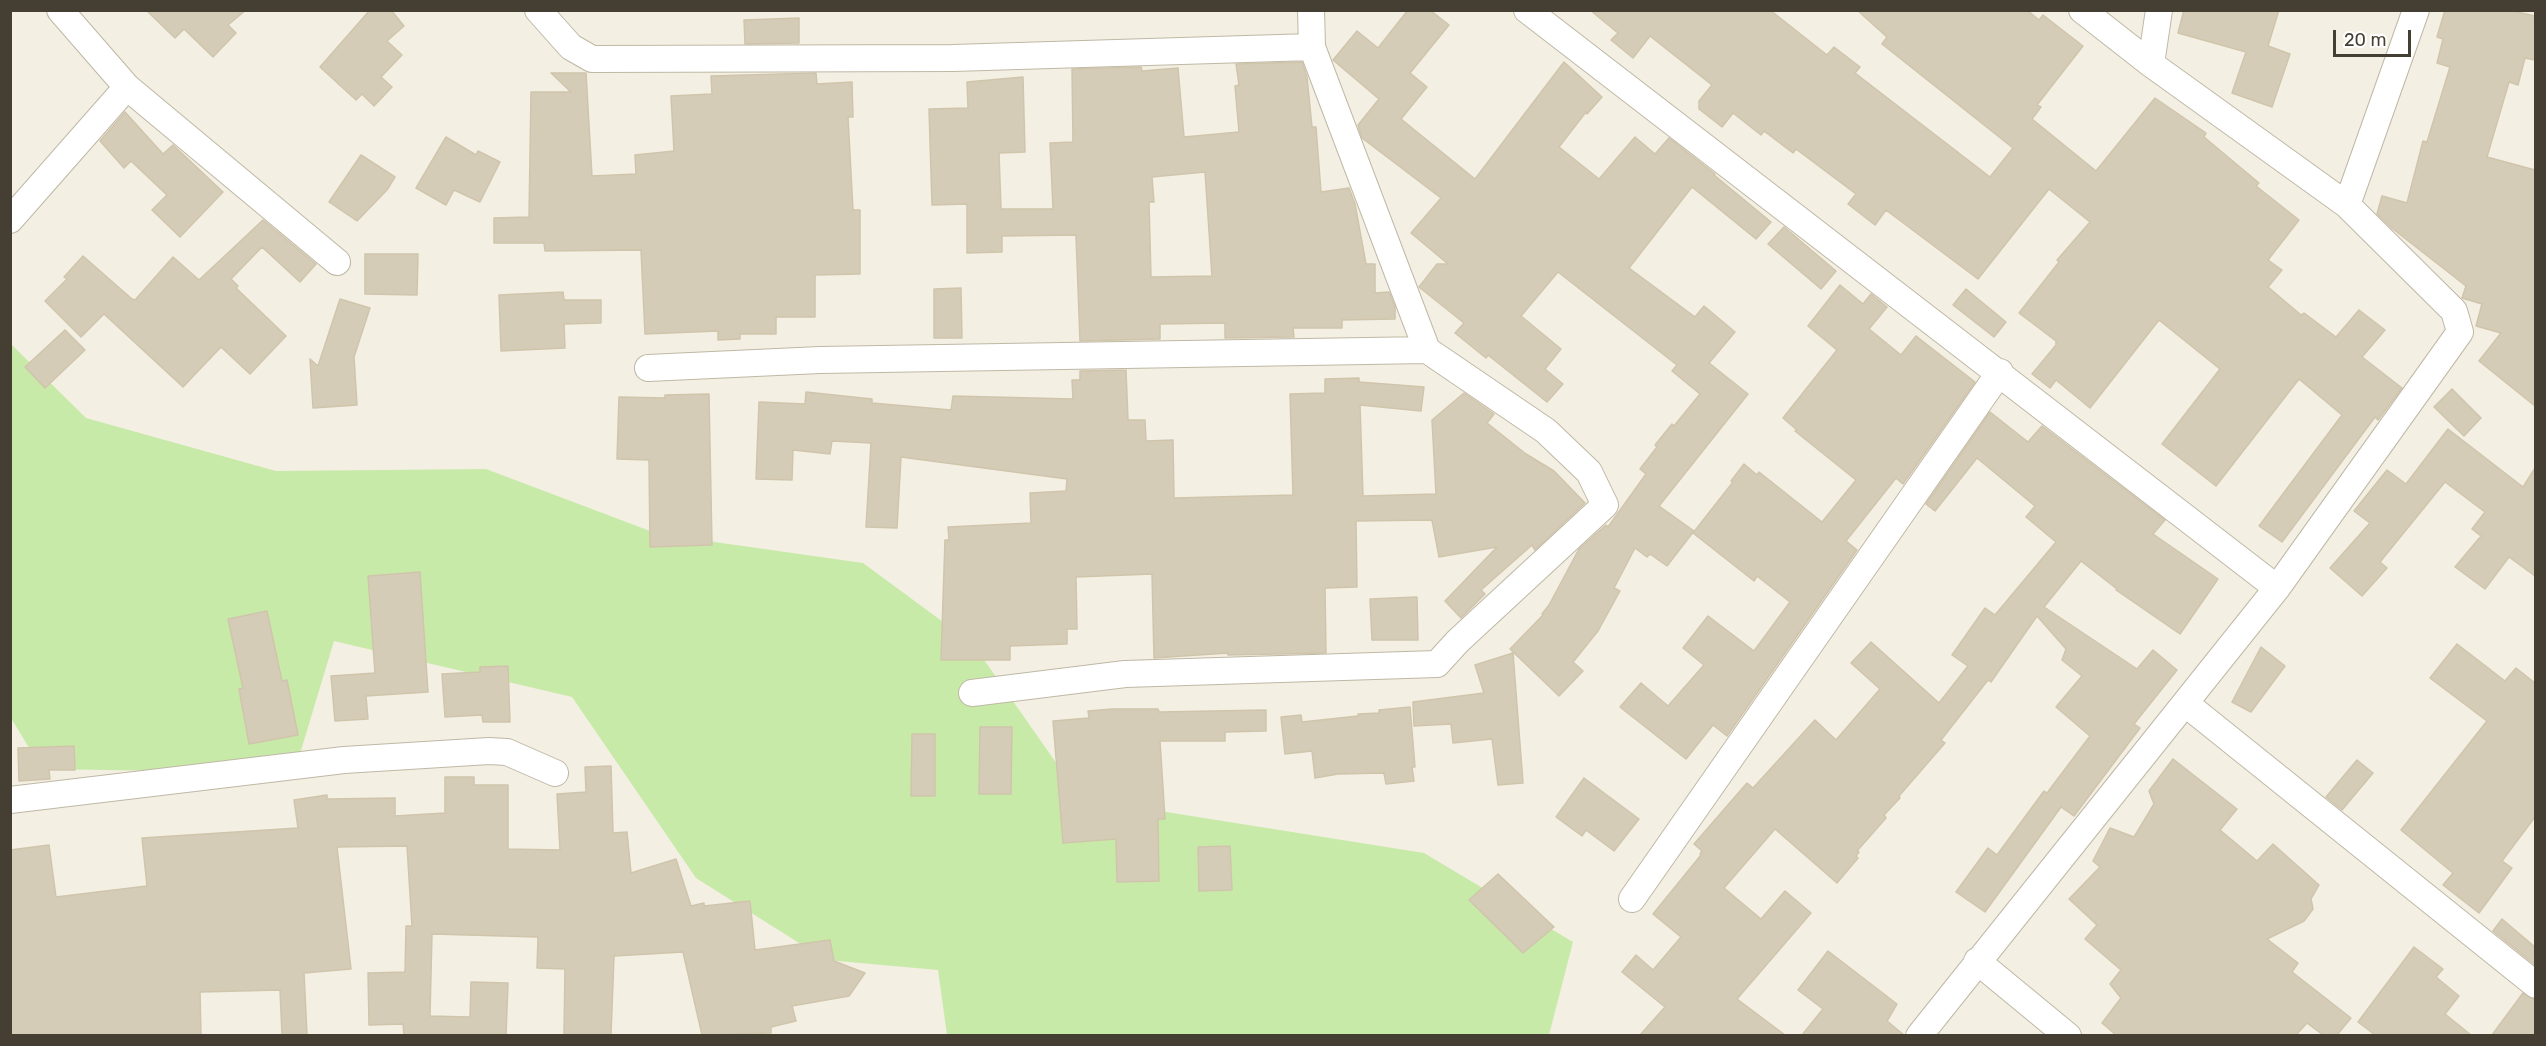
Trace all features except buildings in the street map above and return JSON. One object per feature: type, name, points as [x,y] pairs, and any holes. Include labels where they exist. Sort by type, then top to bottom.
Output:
[{"type":"street","points":[[60,10],[127,87],[337,262]]},
{"type":"street","points":[[538,10],[571,46],[592,59],[953,58],[1312,47]]},
{"type":"street","points":[[1311,10],[1312,47],[1427,350]]},
{"type":"street","points":[[1527,10],[2000,372],[2277,588]]},
{"type":"street","points":[[1919,1035],[2277,588],[2460,332],[2454,311],[2347,206],[2151,64],[2082,10]]},
{"type":"street","points":[[2151,64],[2159,10]]},
{"type":"street","points":[[2347,206],[2416,10]]},
{"type":"street","points":[[10,220],[127,87]]},
{"type":"street","points":[[648,368],[820,360],[1427,350],[1546,430],[1589,472],[1605,505],[1458,641],[1437,664],[1125,674],[972,693]]},
{"type":"street","points":[[1632,899],[2000,372]]},
{"type":"street","points":[[2186,704],[2535,985]]},
{"type":"street","points":[[10,800],[344,760],[489,750],[507,752],[555,773]]},
{"type":"street","points":[[1977,961],[2068,1035]]},
{"type":"green space","points":[[11,344],[86,418],[276,471],[486,469],[658,534],[863,563],[973,644],[1101,827],[1160,811],[1424,853],[1573,942],[1549,1035],[947,1035],[938,970],[826,960],[696,878],[572,697],[334,641],[299,757],[170,771],[42,769],[11,718]]}]
